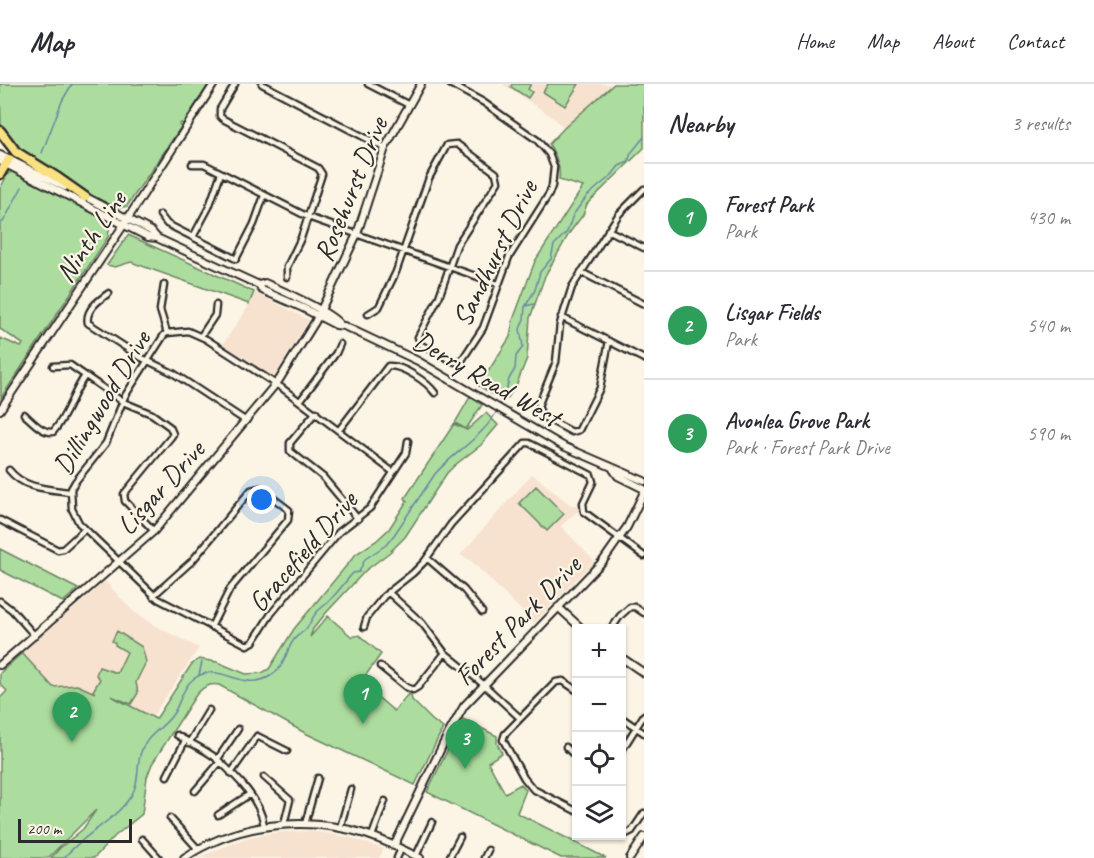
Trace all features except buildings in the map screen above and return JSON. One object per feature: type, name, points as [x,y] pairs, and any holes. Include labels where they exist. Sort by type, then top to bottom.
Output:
[{"type":"highway","points":[[0,131],[16,152],[84,196]]},
{"type":"highway","points":[[0,174],[5,161]]},
{"type":"street","name":"Ninth Line","points":[[0,410],[126,222],[214,84]]},
{"type":"street","points":[[235,84],[220,109],[220,116],[321,170],[322,177],[309,217],[287,267],[288,277]]},
{"type":"street","points":[[262,84],[385,148]]},
{"type":"street","points":[[368,84],[409,105]]},
{"type":"street","name":"Rosehurst Drive","points":[[319,314],[357,234],[385,148],[421,84]]},
{"type":"street","name":"Sandhurst Drive","points":[[450,84],[483,102],[537,140],[549,154],[554,167],[549,194],[509,257],[483,328],[462,360],[455,362],[422,345],[418,337],[439,297],[450,266]]},
{"type":"street","points":[[368,314],[380,307],[396,273],[432,172],[447,146],[457,144],[496,173],[498,180],[459,242],[450,266]]},
{"type":"street","name":"Derry Road West","points":[[0,154],[5,161],[126,222],[151,231],[157,238],[259,285],[262,290],[418,361],[563,446],[644,481]]},
{"type":"street","name":"Derry Road West","points":[[5,161],[84,196],[126,222]]},
{"type":"street","points":[[192,164],[204,164],[309,217],[498,284]]},
{"type":"street","points":[[193,237],[209,207],[221,173]]},
{"type":"street","points":[[609,341],[600,388],[580,429],[572,432],[542,416],[538,408],[556,362],[561,317],[572,287],[619,214],[644,189]]},
{"type":"street","points":[[160,215],[167,224],[236,260],[254,224],[264,196]]},
{"type":"street","points":[[608,230],[644,248]]},
{"type":"street","points":[[581,272],[644,304]]},
{"type":"street","points":[[164,285],[160,310],[167,333]]},
{"type":"street","points":[[109,293],[98,301],[88,314],[88,323],[147,361],[173,373],[246,421]]},
{"type":"street","points":[[201,336],[215,315],[216,305]]},
{"type":"street","name":"Lisgar Drive","points":[[0,665],[154,531],[276,384],[319,314]]},
{"type":"street","points":[[561,317],[644,359]]},
{"type":"street","name":"Dillingwood Drive","points":[[119,562],[85,529],[73,513],[70,492],[75,482],[106,443],[123,402],[147,361],[167,333],[189,331],[201,336],[316,412],[393,472]]},
{"type":"street","points":[[300,401],[336,353],[340,344]]},
{"type":"street","points":[[53,366],[70,365],[123,402],[152,414],[172,430],[171,437],[124,494],[125,501],[154,531]]},
{"type":"street","points":[[339,430],[388,366],[396,367],[427,382],[435,393]]},
{"type":"street","points":[[24,414],[48,432],[54,432],[85,376]]},
{"type":"street","points":[[316,412],[290,443],[290,451],[323,477],[358,519]]},
{"type":"street","name":"Gracefield Drive","points":[[119,562],[153,596],[245,645],[251,644],[271,614],[339,532],[370,508],[406,453],[408,441]]},
{"type":"street","points":[[364,627],[367,617],[388,592],[413,573],[427,558],[451,524],[525,443],[591,475],[593,482],[583,503],[583,510],[619,540],[644,556]]},
{"type":"street","name":"Derry Road West","points":[[613,469],[618,476],[644,490]]},
{"type":"street","points":[[9,470],[17,479],[29,485],[70,492]]},
{"type":"street","points":[[153,596],[192,561],[251,490],[260,488],[289,510],[288,520],[230,590],[210,627]]},
{"type":"street","name":"Forest Park Drive","points":[[394,846],[467,701],[596,568],[619,540],[644,490]]},
{"type":"street","points":[[0,520],[58,550],[63,549],[85,529]]},
{"type":"street","points":[[427,558],[464,590],[482,612]]},
{"type":"street","points":[[388,592],[422,623],[445,653],[520,718]]},
{"type":"street","points":[[0,602],[12,610],[35,636]]},
{"type":"street","points":[[558,607],[576,624]]},
{"type":"street","points":[[615,624],[630,607],[635,607],[644,613]]},
{"type":"street","points":[[380,666],[413,690],[418,687],[445,653]]},
{"type":"street","points":[[626,661],[644,673]]},
{"type":"street","points":[[572,687],[558,680],[505,734],[503,740],[524,778],[540,793],[572,809]]},
{"type":"street","points":[[167,776],[209,710]]},
{"type":"street","points":[[626,743],[644,715]]},
{"type":"street","points":[[626,721],[644,732]]},
{"type":"street","points":[[195,791],[218,761],[238,729]]},
{"type":"street","points":[[177,735],[218,761],[231,773],[260,809],[264,826]]},
{"type":"street","points":[[231,773],[257,736],[287,751]]},
{"type":"street","points":[[566,747],[572,753]]},
{"type":"street","points":[[264,777],[290,800],[284,824]]},
{"type":"street","points":[[305,824],[318,778]]},
{"type":"street","points":[[340,828],[351,789]]},
{"type":"street","points":[[218,815],[250,794]]},
{"type":"street","points":[[372,836],[385,801]]},
{"type":"street","points":[[626,834],[632,831],[644,813]]},
{"type":"street","points":[[170,818],[198,849]]},
{"type":"street","points":[[184,858],[198,849],[234,834],[264,826],[284,824],[340,828],[372,836],[418,857],[432,822]]},
{"type":"street","points":[[449,858],[460,837]]},
{"type":"street","points":[[630,858],[644,837]]},
{"type":"street","points":[[142,840],[159,858]]},
{"type":"street","points":[[397,858],[401,849]]},
{"type":"street","points":[[484,858],[488,850]]},
{"type":"shaded area","points":[[502,84],[614,84],[564,128],[554,118]]},
{"type":"shaded area","points":[[254,292],[309,320],[274,377],[223,344],[248,307]]},
{"type":"shaded area","points":[[532,474],[571,505],[579,506],[581,511],[575,513],[561,526],[594,561],[534,623],[470,560],[460,555]]},
{"type":"shaded area","points":[[105,581],[133,611],[152,624],[199,648],[152,717],[110,696],[98,694],[77,685],[53,687],[22,653]]},
{"type":"shaded area","points":[[312,831],[348,837],[384,849],[379,858],[197,858],[248,837],[280,832]]},
{"type":"green space","points":[[0,84],[209,84],[183,124],[179,125],[181,127],[127,206],[114,209],[26,155],[14,144],[14,140],[1,125]]},
{"type":"green space","points":[[512,84],[531,84],[528,89],[532,92],[528,98],[511,87]]},
{"type":"green space","points":[[548,84],[579,84],[565,106],[543,92]]},
{"type":"green space","points":[[614,84],[644,84],[644,148],[587,204],[583,215],[570,232],[545,276],[530,318],[527,358],[516,386],[507,399],[497,397],[479,386],[510,337],[513,320],[535,261],[583,187],[559,180],[557,162],[549,144]]},
{"type":"green space","points":[[11,172],[17,172],[108,221],[110,225],[108,237],[1,398],[0,338],[21,347],[23,344],[0,329],[0,189]]},
{"type":"green space","points":[[128,235],[254,292],[249,304],[131,262],[115,267],[107,265]]},
{"type":"green space","points":[[470,397],[482,405],[466,429],[455,423]]},
{"type":"green space","points":[[486,413],[498,425],[481,445],[447,473],[405,537],[365,571],[326,613],[313,629],[310,637],[328,616],[352,637],[359,635],[381,654],[358,686],[374,694],[394,711],[408,694],[411,695],[412,700],[443,728],[415,785],[305,733],[219,685],[209,685],[196,695],[152,764],[147,777],[142,814],[115,836],[94,858],[51,858],[83,829],[96,810],[48,858],[0,858],[0,698],[7,691],[0,684],[0,673],[22,653],[53,687],[77,685],[95,693],[93,691],[100,679],[96,675],[99,667],[117,673],[127,652],[112,641],[117,631],[142,647],[146,662],[136,682],[138,693],[131,704],[111,696],[156,719],[191,665],[199,659],[217,662],[246,674],[262,673],[269,669],[294,629],[356,554],[389,529],[407,501],[405,498],[454,424],[467,430]]},
{"type":"green space","points":[[536,486],[564,514],[547,531],[519,503]]},
{"type":"green space","points":[[0,549],[78,589],[63,602],[0,570]]},
{"type":"green space","points":[[463,719],[497,736],[497,743],[502,753],[488,762],[505,793],[521,784],[526,790],[517,813],[606,858],[561,858],[427,792]]},
{"type":"waterway","points":[[42,153],[62,101],[72,84]]},
{"type":"waterway","points":[[500,405],[515,369],[516,356],[523,347],[520,329],[525,307],[535,290],[540,272],[551,259],[554,245],[567,232],[573,215],[587,196],[619,166],[628,162],[631,153],[644,137]]},
{"type":"waterway","points":[[0,223],[3,222],[22,187]]},
{"type":"waterway","points":[[526,306],[534,304]]},
{"type":"waterway","points":[[64,858],[116,813],[131,796],[136,785],[144,746],[173,714],[190,682],[210,672],[250,681],[260,680],[276,672],[293,641],[306,629],[316,613],[353,573],[359,572],[365,559],[386,545],[435,474],[485,428],[498,409]]},
{"type":"waterway","points":[[199,675],[202,662]]},
{"type":"place","name":"Forest Park","points":[[363,724]]},
{"type":"place","name":"Lisgar Fields","points":[[72,742]]},
{"type":"place","name":"Avonlea Grove Park","points":[[465,769]]}]
